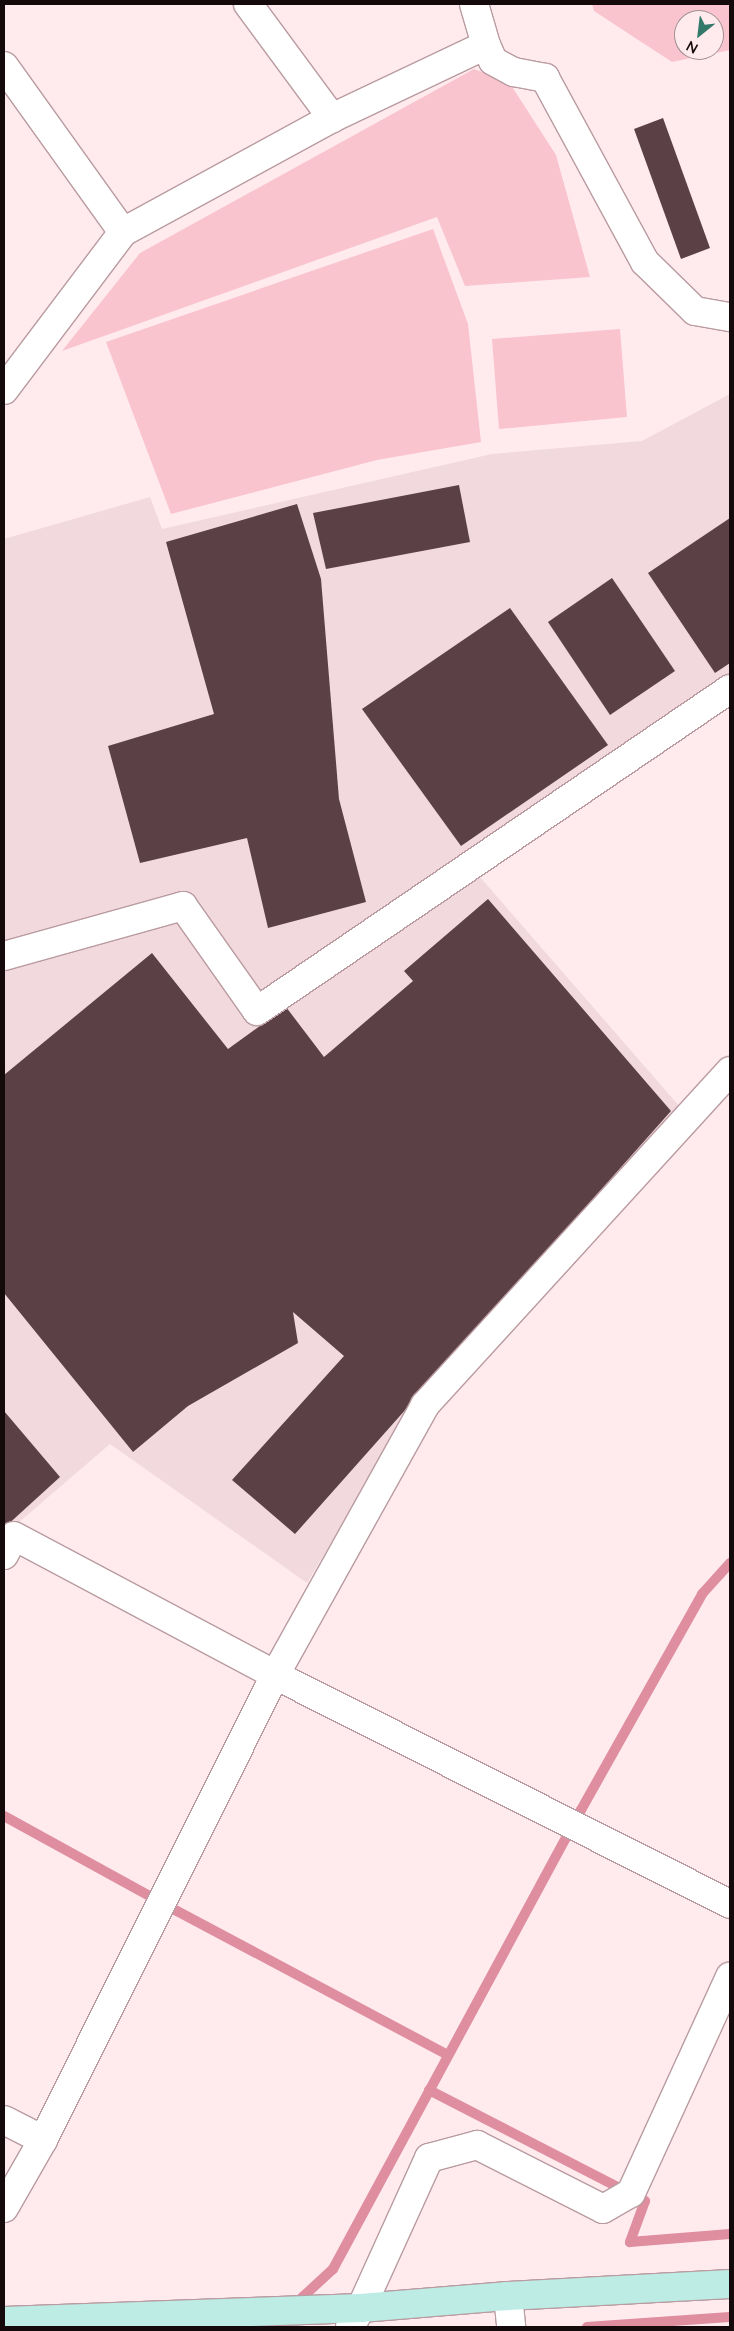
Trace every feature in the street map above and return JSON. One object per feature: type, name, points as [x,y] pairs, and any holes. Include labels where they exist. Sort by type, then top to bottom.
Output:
[{"type":"street","points":[[248,4],[332,118]]},
{"type":"street","points":[[474,4],[486,45],[493,61],[514,72],[545,78],[646,262],[695,311],[730,317]]},
{"type":"street","points":[[4,390],[123,232],[332,118],[486,45]]},
{"type":"street","points":[[4,66],[123,232]]},
{"type":"street","points":[[4,956],[183,906],[257,1010],[730,689]]},
{"type":"street","points":[[4,2208],[42,2140],[275,1676],[425,1405],[730,1071]]},
{"type":"street","points":[[4,1555],[14,1536],[275,1676],[730,1904]]},
{"type":"street","points":[[356,2318],[429,2158],[477,2145],[604,2209],[630,2193],[730,1977]]},
{"type":"street","points":[[4,2120],[42,2140]]},
{"type":"street","points":[[4,2321],[356,2318],[508,2296],[730,2284]]},
{"type":"street","points":[[508,2296],[511,2327]]},
{"type":"shaded area","points":[[592,4],[730,4],[730,50],[724,51],[724,10],[674,10],[674,60],[682,60],[672,62],[594,11]]},
{"type":"shaded area","points":[[474,69],[509,82],[556,155],[590,277],[465,286],[437,217],[62,351],[140,253]]},
{"type":"shaded area","points":[[433,229],[468,324],[481,442],[377,460],[171,514],[106,342]]},
{"type":"shaded area","points":[[620,329],[627,417],[499,429],[492,339]]},
{"type":"shaded area","points":[[730,394],[730,678],[466,861],[680,1107],[411,1409],[307,1583],[110,1444],[4,1535],[4,539],[150,497],[162,529],[492,454],[642,441]]},
{"type":"building","points":[[663,118],[710,248],[681,259],[634,129]]},
{"type":"building","points":[[459,485],[470,542],[326,569],[313,513]]},
{"type":"building","points":[[297,504],[321,579],[339,799],[366,902],[268,928],[247,838],[140,863],[108,746],[214,714],[166,542]]},
{"type":"building","points":[[730,518],[730,663],[715,673],[648,573]]},
{"type":"building","points":[[612,578],[675,671],[610,715],[548,622]]},
{"type":"building","points":[[510,608],[608,745],[461,846],[362,709]]},
{"type":"building","points":[[488,899],[671,1111],[295,1534],[232,1480],[344,1356],[293,1312],[298,1343],[188,1406],[133,1452],[4,1293],[4,1075],[152,953],[228,1049],[286,1007],[324,1057],[413,981],[404,971]]},
{"type":"building","points":[[4,1411],[60,1477],[4,1528]]},
{"type":"waterway","points":[[295,2304],[333,2269],[581,1810],[702,1594],[730,1563]]},
{"type":"waterway","points":[[4,1816],[177,1911],[448,2055]]},
{"type":"waterway","points":[[429,2090],[645,2201],[630,2242],[730,2234]]},
{"type":"waterway","points":[[587,2327],[730,2317]]}]
